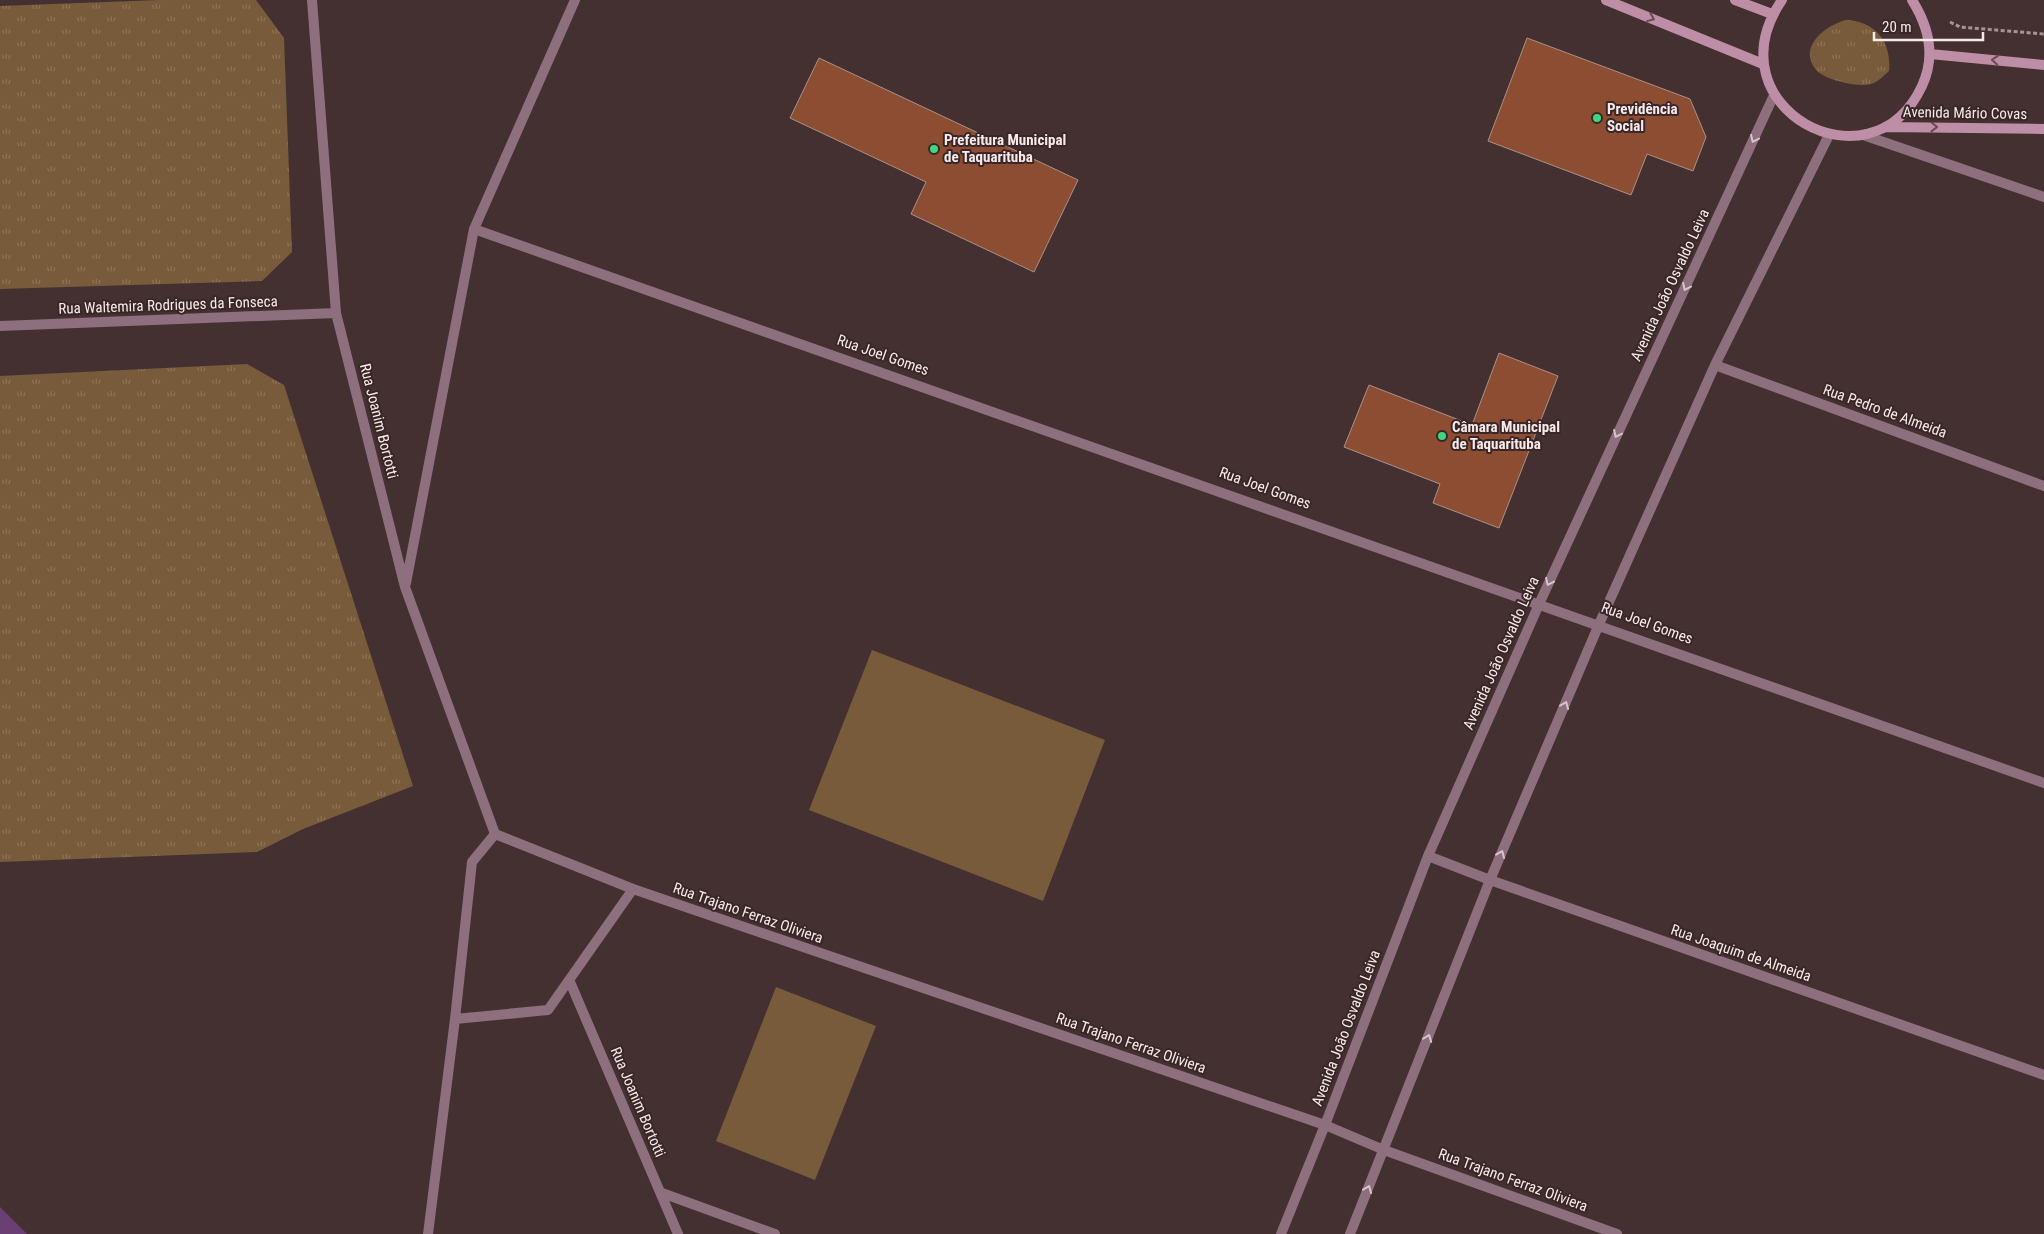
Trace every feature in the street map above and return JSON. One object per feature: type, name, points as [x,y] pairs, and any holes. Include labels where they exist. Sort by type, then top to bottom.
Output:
[{"type":"street","name":"Rua Joanim Bortotti","points":[[312,0],[336,313],[406,587],[495,834]]},
{"type":"street","points":[[406,587],[474,229],[576,0]]},
{"type":"street","points":[[1606,0],[1763,64]]},
{"type":"street","points":[[1735,0],[1772,14]]},
{"type":"street","points":[[1782,0],[1772,14],[1766,30],[1763,64],[1774,95],[1784,109],[1797,121],[1813,130],[1829,135],[1864,134],[1885,127],[1903,114],[1917,96],[1927,76],[1930,54],[1928,34],[1922,16],[1912,0]]},
{"type":"street","points":[[1930,54],[2044,65]]},
{"type":"street","name":"Avenida João Osvaldo Leiva","points":[[1281,1234],[1325,1125],[1428,856],[1540,602],[1774,95]]},
{"type":"street","name":"Avenida Mário Covas","points":[[1885,127],[2044,129]]},
{"type":"street","points":[[1864,134],[2044,197]]},
{"type":"street","points":[[1350,1234],[1490,880],[1600,622],[1715,365],[1829,135]]},
{"type":"street","name":"Rua Joel Gomes","points":[[474,229],[1172,471],[1600,622],[2044,783]]},
{"type":"street","name":"Rua Waltemira Rodrigues da Fonseca","points":[[0,326],[336,313]]},
{"type":"street","name":"Rua Pedro de Almeida","points":[[1715,365],[2044,486]]},
{"type":"street","points":[[428,1234],[455,1019],[472,862],[495,834]]},
{"type":"street","name":"Rua Trajano Ferraz Oliviera","points":[[495,834],[633,889],[1325,1125],[1384,1150],[1616,1234]]},
{"type":"street","name":"Rua Joaquim de Almeida","points":[[1428,856],[1490,880],[2044,1075]]},
{"type":"street","points":[[455,1019],[548,1010],[570,982],[633,889]]},
{"type":"street","name":"Rua Joanim Bortotti","points":[[570,982],[662,1192],[678,1234]]},
{"type":"street","points":[[662,1192],[775,1234]]},
{"type":"path","points":[[1944,19],[1960,27],[2044,34]]},
{"type":"green space","points":[[159,0],[256,0],[284,38],[292,252],[262,281],[0,289],[0,6]]},
{"type":"green space","points":[[1846,20],[1865,24],[1873,29],[1880,35],[1888,51],[1889,71],[1874,83],[1861,85],[1835,80],[1821,74],[1816,70],[1811,61],[1810,53],[1816,38],[1830,27]]},
{"type":"green space","points":[[247,364],[284,385],[413,786],[303,829],[257,852],[0,862],[0,376]]},
{"type":"green space","points":[[872,650],[1105,740],[1043,901],[809,810]]},
{"type":"green space","points":[[776,987],[876,1026],[815,1180],[716,1141]]},
{"type":"shaded area","points":[[0,1207],[27,1234],[0,1234]]},
{"type":"building","name":"Previdência Social","points":[[1527,38],[1690,99],[1706,137],[1693,171],[1647,154],[1631,195],[1488,141]]},
{"type":"building","name":"Prefeitura Municipal de Taquarituba","points":[[819,58],[1078,180],[1034,272],[911,214],[926,182],[790,118]]},
{"type":"building","name":"Câmara Municipal de Taquarituba","points":[[1499,353],[1558,376],[1499,528],[1433,503],[1440,484],[1344,447],[1369,385],[1472,425]]},
{"type":"place","name":"Previdência Social","points":[[1597,118]]},
{"type":"place","name":"Prefeitura Municipal de Taquarituba","points":[[934,149]]},
{"type":"place","name":"Câmara Municipal de Taquarituba","points":[[1442,436]]}]
